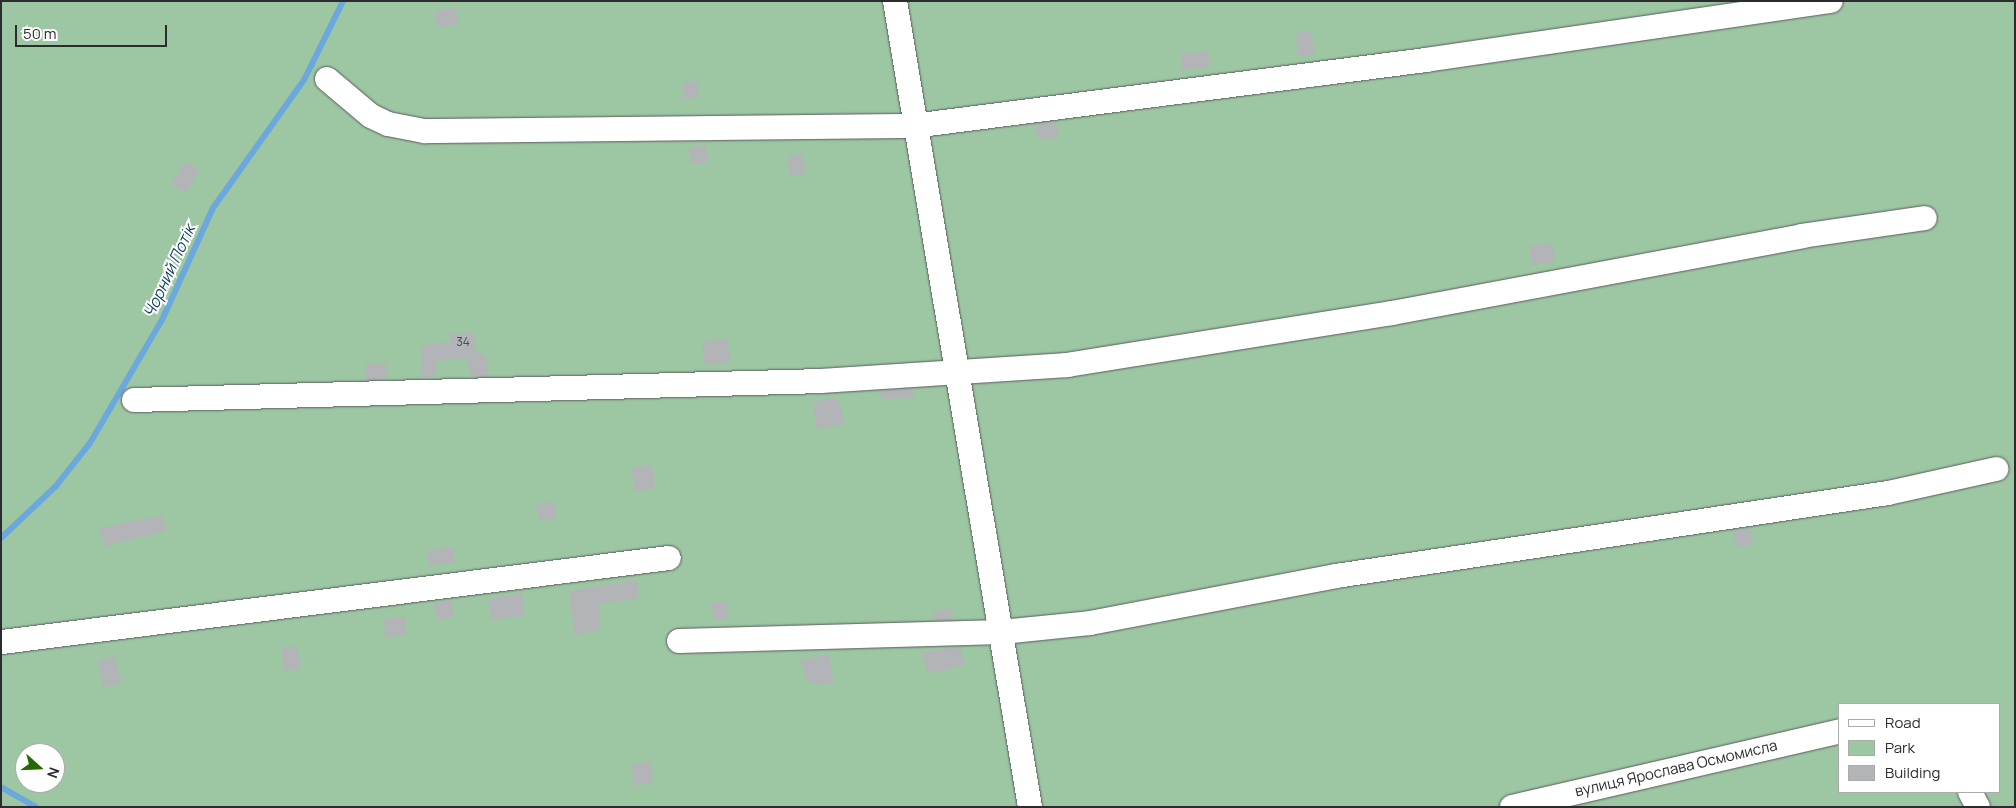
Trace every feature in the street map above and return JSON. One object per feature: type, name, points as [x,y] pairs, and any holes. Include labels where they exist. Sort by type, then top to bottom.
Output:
[{"type":"street","points":[[895,1],[913,126],[961,375],[1030,807]]},
{"type":"street","points":[[328,78],[371,116],[388,124],[425,131],[913,126],[1426,60],[1831,1]]},
{"type":"street","points":[[134,400],[961,375],[1067,365],[1392,313],[1802,236],[1925,218]]},
{"type":"street","points":[[679,641],[1002,632],[1150,614],[1336,576],[1888,493],[1996,470]]},
{"type":"street","points":[[2,642],[669,558]]},
{"type":"street","name":"вулиця Ярослава Осмомисла","points":[[1512,807],[1838,731]]},
{"type":"street","points":[[1971,793],[1978,807]]},
{"type":"green space","points":[[1,1],[2015,1],[2015,807],[1,807]]},
{"type":"building","points":[[456,8],[458,24],[437,27],[435,11]]},
{"type":"building","points":[[1311,31],[1314,54],[1298,56],[1296,33]]},
{"type":"building","points":[[1208,51],[1210,67],[1182,70],[1181,54]]},
{"type":"building","points":[[697,81],[699,97],[684,99],[682,83]]},
{"type":"building","points":[[1056,122],[1058,138],[1038,140],[1035,124]]},
{"type":"building","points":[[706,145],[708,162],[691,164],[689,147]]},
{"type":"building","points":[[802,154],[806,173],[790,176],[787,156]]},
{"type":"building","points":[[186,161],[200,170],[185,193],[171,184]]},
{"type":"building","points":[[1552,243],[1554,262],[1532,265],[1529,246]]},
{"type":"building","points":[[474,332],[476,351],[486,356],[488,376],[471,377],[466,358],[435,361],[437,376],[421,378],[422,345],[451,342],[450,334]]},
{"type":"building","points":[[727,339],[731,362],[705,365],[702,342]]},
{"type":"building","points":[[386,363],[387,378],[365,380],[365,364]]},
{"type":"building","points":[[914,389],[914,398],[881,399],[880,391]]},
{"type":"building","points":[[834,397],[840,402],[844,424],[817,429],[813,408],[817,401]]},
{"type":"building","points":[[652,465],[655,489],[635,492],[631,468]]},
{"type":"building","points":[[554,502],[556,519],[538,520],[536,504]]},
{"type":"building","points":[[163,515],[166,531],[105,546],[99,528]]},
{"type":"building","points":[[1750,528],[1753,544],[1736,547],[1733,531]]},
{"type":"building","points":[[453,547],[455,563],[429,565],[427,550]]},
{"type":"building","points":[[636,580],[639,598],[599,604],[600,630],[575,635],[569,591]]},
{"type":"building","points":[[522,593],[524,616],[491,620],[488,599]]},
{"type":"building","points":[[452,601],[454,617],[436,620],[434,603]]},
{"type":"building","points":[[727,601],[729,618],[714,620],[711,602]]},
{"type":"building","points":[[951,608],[953,620],[934,620],[933,612]]},
{"type":"building","points":[[405,617],[406,635],[385,637],[384,619]]},
{"type":"building","points":[[297,646],[300,669],[284,671],[281,648]]},
{"type":"building","points":[[960,647],[964,666],[927,673],[923,652]]},
{"type":"building","points":[[829,654],[834,682],[818,685],[806,680],[801,660]]},
{"type":"building","points":[[115,656],[121,684],[103,687],[98,660]]},
{"type":"building","points":[[651,762],[653,783],[634,785],[631,765]]},
{"type":"waterway","name":"Чорний Потік","points":[[1,538],[56,486],[90,443],[162,320],[213,208],[304,80],[343,1]]},
{"type":"waterway","points":[[1,787],[36,807]]}]
